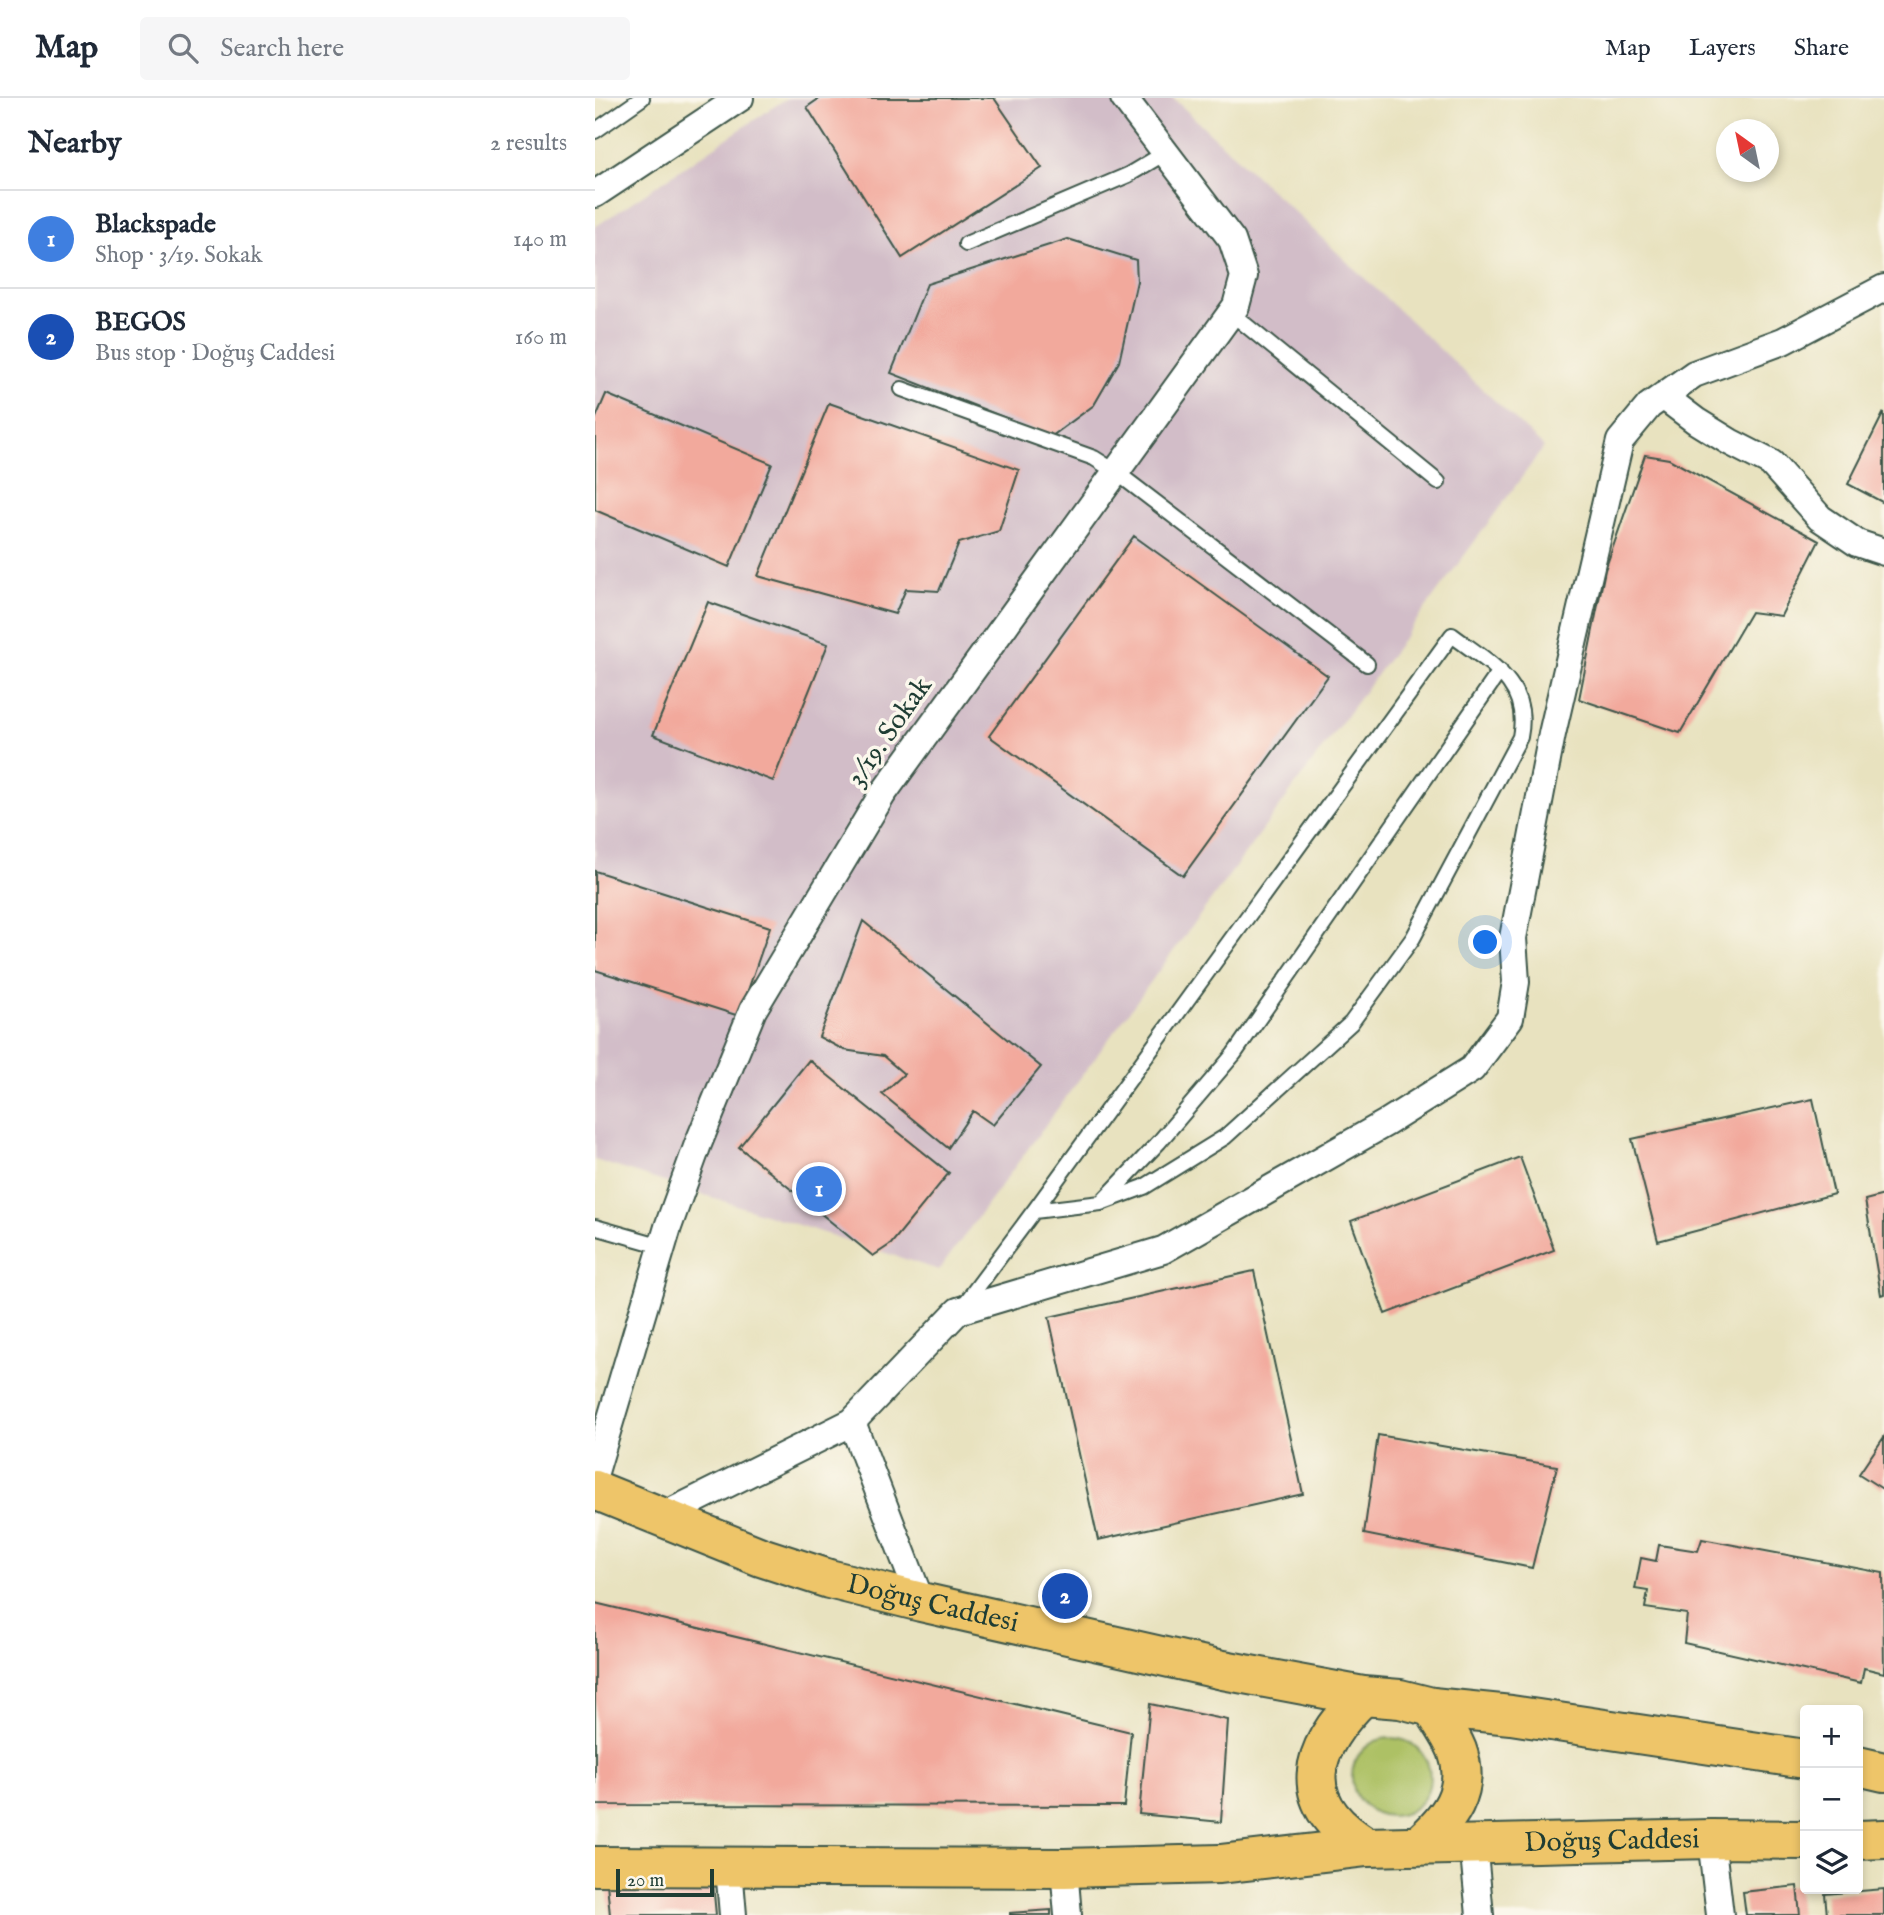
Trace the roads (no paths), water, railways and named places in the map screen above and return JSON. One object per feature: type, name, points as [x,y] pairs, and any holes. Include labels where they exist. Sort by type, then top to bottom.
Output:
[{"type":"main road","name":"Doğuş Caddesi","points":[[595,1490],[761,1557],[829,1579],[1223,1670],[1363,1696]]},
{"type":"main road","points":[[1367,1847],[1349,1836],[1332,1820],[1321,1800],[1316,1778],[1319,1756],[1329,1735],[1341,1717],[1363,1696],[1400,1699],[1432,1707],[1511,1715],[1800,1758]]},
{"type":"main road","points":[[595,1866],[1064,1868],[1220,1864],[1367,1847],[1419,1845],[1449,1815],[1459,1795],[1461,1772],[1457,1750],[1432,1707]]},
{"type":"main road","points":[[1863,1767],[1884,1772]]},
{"type":"main road","name":"Doğuş Caddesi","points":[[1419,1845],[1711,1839],[1800,1840]]},
{"type":"street","points":[[595,194],[740,98]]},
{"type":"street","name":"3/19. Sokak","points":[[595,1472],[662,1246],[698,1144],[753,1010],[882,795],[1236,306],[1244,276],[1232,240],[1124,98]]},
{"type":"street","points":[[663,1516],[852,1422],[958,1311],[1163,1251],[1386,1123],[1472,1069],[1510,1018],[1516,982],[1513,938],[1531,842],[1552,734],[1620,441],[1650,406],[1694,374],[1783,341],[1884,288]]},
{"type":"street","points":[[1663,396],[1719,435],[1771,463],[1820,518],[1857,542],[1884,552]]},
{"type":"street","points":[[852,1422],[921,1602]]},
{"type":"street","points":[[1711,1839],[1720,1915]]},
{"type":"street","points":[[1473,1843],[1480,1915]]},
{"type":"street","points":[[729,1868],[733,1915]]},
{"type":"street","points":[[1064,1868],[1068,1915]]},
{"type":"lane","points":[[595,131],[642,98]]},
{"type":"lane","points":[[967,244],[1128,175],[1165,153]]},
{"type":"lane","points":[[1231,313],[1438,482]]},
{"type":"lane","points":[[902,389],[1094,458],[1367,664]]},
{"type":"lane","points":[[958,1311],[1034,1211],[1452,635],[1500,671],[1516,692],[1521,705],[1520,737],[1413,939],[1351,1023],[1225,1137],[1144,1186],[1101,1203],[1034,1211]]},
{"type":"lane","points":[[1101,1203],[1159,1142],[1234,1054],[1500,671]]},
{"type":"lane","points":[[595,1227],[662,1246]]},
{"type":"place","name":"Blackspade","points":[[819,1189]]},
{"type":"place","name":"BEGOS","points":[[1065,1596]]}]
